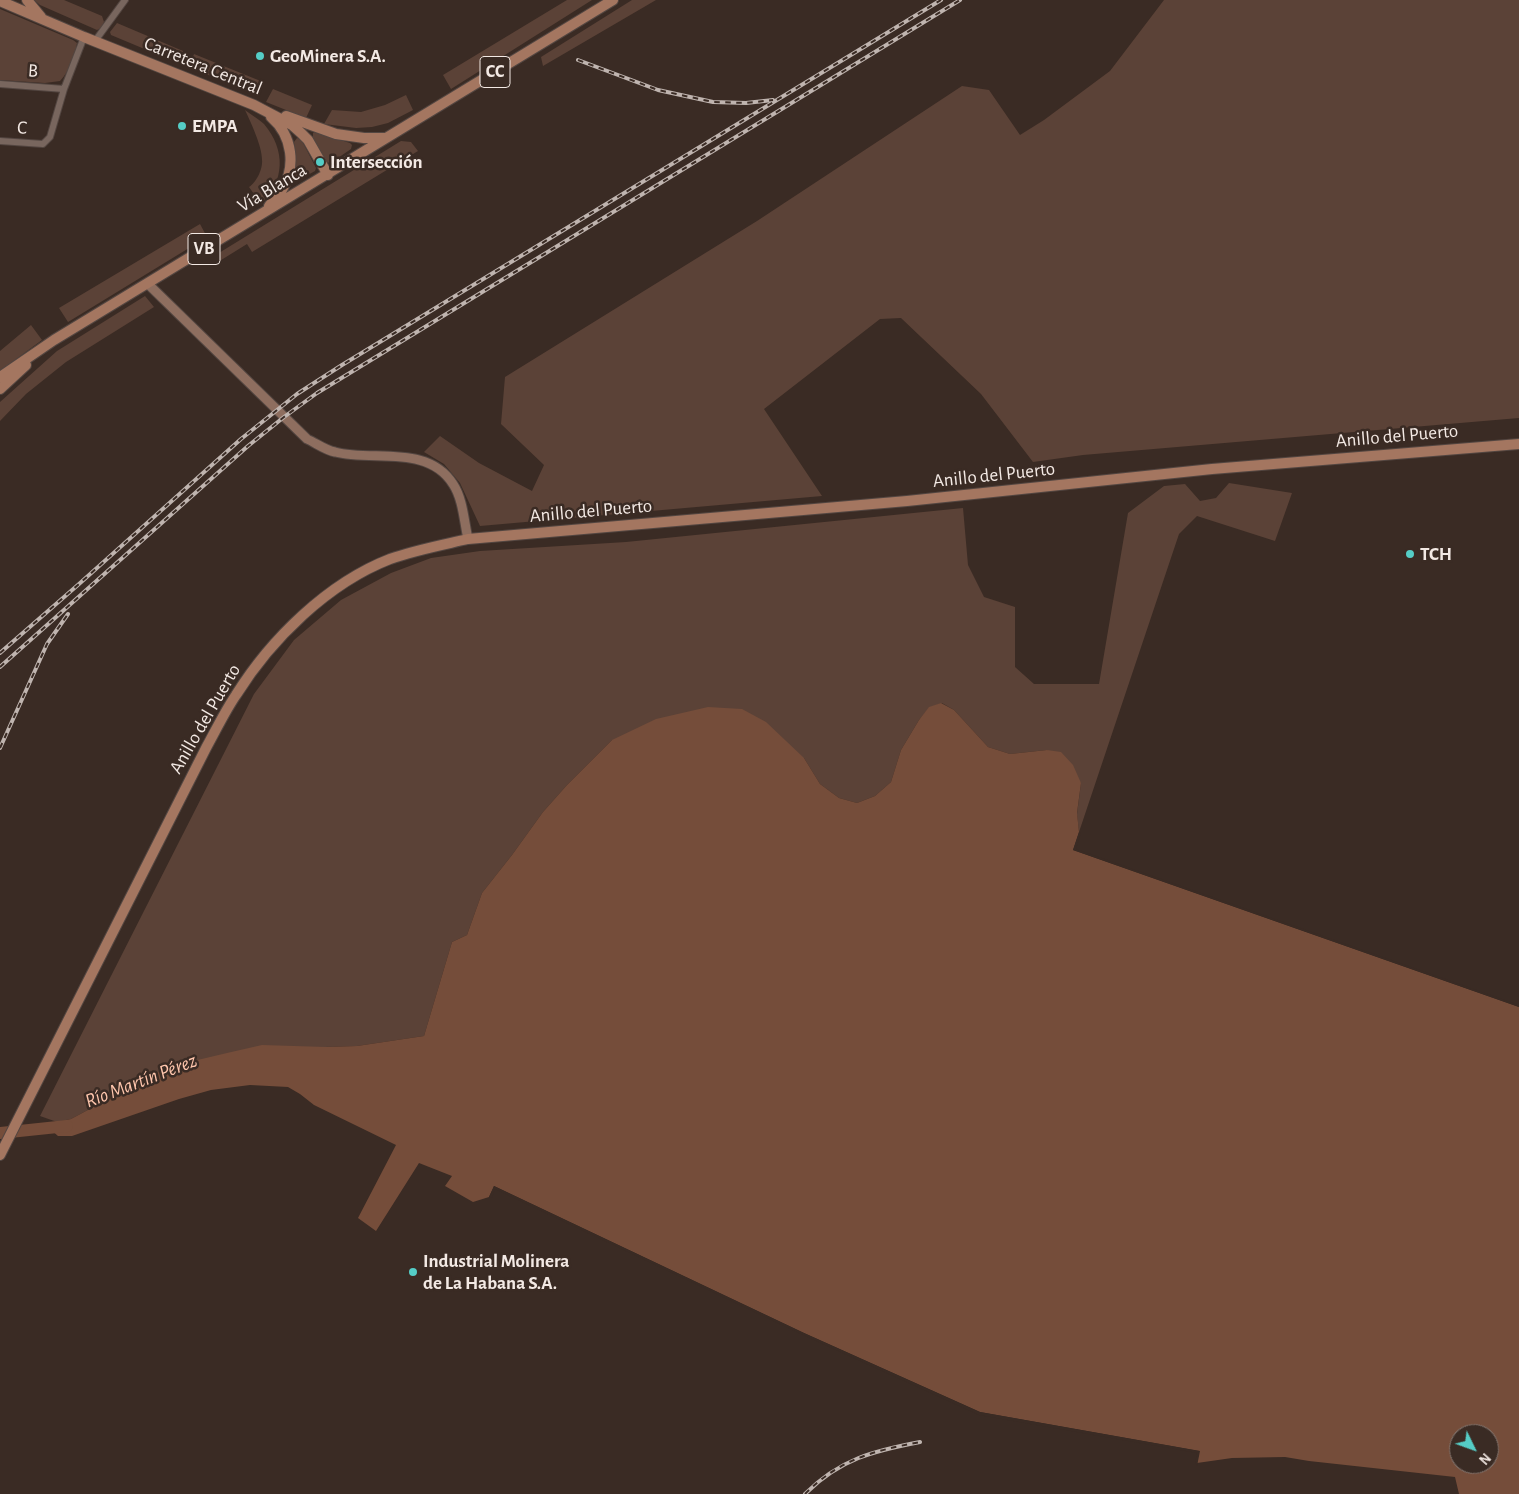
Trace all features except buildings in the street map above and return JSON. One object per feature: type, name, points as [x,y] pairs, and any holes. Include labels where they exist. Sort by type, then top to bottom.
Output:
[{"type":"main road","name":"Carretera Central","points":[[26,0],[43,19]]},
{"type":"main road","name":"Vía Blanca","points":[[0,377],[54,340],[613,0]]},
{"type":"main road","name":"Carretera Central","points":[[0,1],[95,42],[254,104],[292,125],[301,133],[308,140],[328,175]]},
{"type":"main road","points":[[254,104],[336,134],[364,138],[385,138]]},
{"type":"main road","points":[[254,104],[280,127],[287,138],[290,151],[290,167],[283,189],[261,215]]},
{"type":"main road","points":[[148,284],[307,439],[334,452],[425,461],[439,468],[453,484],[468,539]]},
{"type":"main road","name":"Vía Blanca","points":[[0,389],[40,353],[77,327]]},
{"type":"main road","name":"Anillo del Puerto","points":[[0,1155],[206,748],[235,696],[262,658],[297,621],[333,592],[365,571],[390,559],[468,539],[907,501],[1212,469],[1519,444]]},
{"type":"street","points":[[95,42],[125,0]]},
{"type":"street","points":[[64,89],[84,37]]},
{"type":"street","name":"B","points":[[0,84],[64,89]]},
{"type":"street","name":"C","points":[[0,141],[43,144],[50,137],[64,89]]},
{"type":"shaded area","points":[[34,0],[64,0],[102,16],[104,22],[101,28],[97,30],[40,5]]},
{"type":"shaded area","points":[[567,0],[592,0],[451,89],[443,75]]},
{"type":"shaded area","points":[[632,0],[656,0],[543,66],[541,57]]},
{"type":"shaded area","points":[[1164,0],[1519,0],[1519,418],[1083,455],[1033,462],[981,394],[901,318],[880,319],[764,409],[822,496],[480,526],[460,483],[444,464],[424,452],[440,436],[479,463],[532,491],[544,465],[501,424],[505,377],[757,221],[962,86],[989,90],[1020,135],[1044,120],[1110,71]]},
{"type":"shaded area","points":[[0,9],[77,43],[71,64],[60,81],[45,83],[0,80]]},
{"type":"shaded area","points":[[117,23],[183,51],[178,63],[111,35],[110,32]]},
{"type":"shaded area","points":[[194,54],[263,82],[257,95],[189,67]]},
{"type":"shaded area","points":[[273,89],[312,105],[306,118],[266,102]]},
{"type":"shaded area","points":[[406,95],[413,110],[388,123],[356,128],[324,124],[332,110],[361,112],[385,105]]},
{"type":"shaded area","points":[[245,110],[264,124],[276,144],[279,155],[280,165],[275,185],[261,204],[249,187],[258,175],[262,154]]},
{"type":"shaded area","points":[[313,133],[350,143],[352,145],[351,149],[332,162],[326,163],[313,139]]},
{"type":"shaded area","points":[[297,138],[301,139],[316,168],[315,171],[295,182],[292,179],[294,142]]},
{"type":"shaded area","points":[[401,141],[411,142],[418,151],[252,252],[247,244],[218,262],[214,256]]},
{"type":"shaded area","points":[[200,224],[207,237],[68,322],[59,308]]},
{"type":"shaded area","points":[[145,296],[154,307],[66,362],[26,394],[0,421],[0,402],[57,351]]},
{"type":"shaded area","points":[[31,325],[42,340],[0,371],[0,351]]},
{"type":"shaded area","points":[[1229,483],[1292,493],[1275,541],[1197,516],[1179,534],[1079,832],[1077,814],[1081,783],[1047,750],[1010,754],[988,747],[954,710],[942,703],[929,708],[919,720],[901,750],[891,782],[875,796],[857,803],[839,798],[820,784],[804,758],[612,740],[543,812],[482,893],[467,935],[452,942],[424,1036],[357,1046],[326,1047],[192,1062],[168,1067],[71,1119],[57,1122],[40,1116],[254,694],[294,640],[341,600],[391,573],[431,558],[480,551],[626,542],[963,508],[968,565],[984,597],[1015,607],[1015,667],[1034,684],[1099,684],[1128,513],[1164,486],[1185,484],[1200,501],[1216,498]]},
{"type":"shaded area","points":[[941,703],[954,710],[988,747],[1010,754],[1047,750],[1061,752],[1073,765],[1081,783],[1077,813],[1079,832],[1073,850],[1519,1007],[1519,1494],[1459,1494],[1455,1477],[1285,1457],[1232,1458],[1197,1463],[1199,1451],[980,1412],[804,1333],[494,1186],[489,1197],[473,1202],[445,1186],[452,1176],[419,1163],[376,1231],[358,1218],[396,1145],[314,1105],[288,1087],[250,1085],[211,1090],[179,1099],[72,1136],[58,1136],[50,1129],[57,1122],[71,1119],[168,1067],[262,1045],[357,1046],[424,1036],[452,942],[467,935],[482,893],[543,812],[612,740],[656,719],[708,707],[742,709],[766,722],[804,758],[820,784],[839,798],[857,803],[875,796],[891,782],[901,750],[929,707]]},
{"type":"pier","points":[[1079,832],[1081,833],[1076,849],[1519,1005],[1519,1007],[1073,850]]},
{"type":"pier","points":[[494,1186],[804,1333],[980,1412],[1200,1451],[1197,1466],[1195,1463],[1197,1453],[979,1415],[803,1335],[495,1189],[492,1198],[489,1197]]},
{"type":"waterway","name":"Río Martín Pérez","points":[[0,1133],[67,1126]]},
{"type":"railway","points":[[0,653],[241,439],[297,394],[941,0]]},
{"type":"railway","points":[[0,667],[248,446],[317,393],[960,0]]},
{"type":"railway","points":[[578,60],[658,90],[713,102],[746,103],[773,100]]},
{"type":"railway","points":[[0,748],[47,644],[68,614]]},
{"type":"railway","points":[[805,1494],[831,1472],[858,1458],[920,1442]]},
{"type":"place","name":"GeoMinera S.A.","points":[[260,56]]},
{"type":"place","name":"EMPA","points":[[182,126]]},
{"type":"place","name":"Intersección","points":[[320,162]]},
{"type":"place","name":"TCH","points":[[1410,554]]},
{"type":"place","name":"Industrial Molinera de La Habana S.A.","points":[[413,1272]]}]
